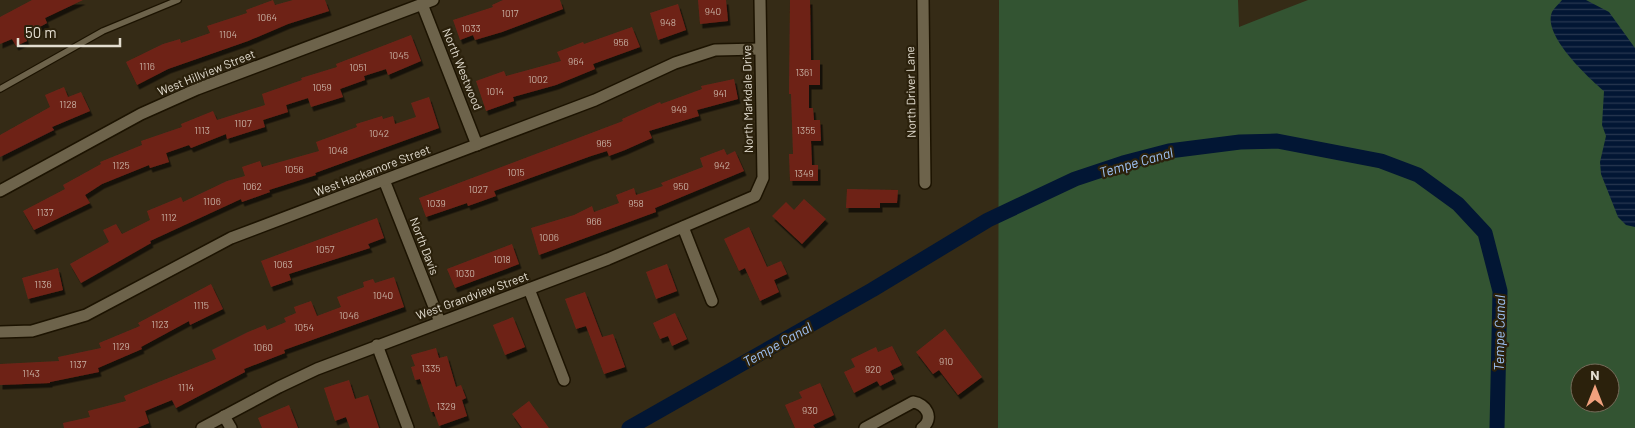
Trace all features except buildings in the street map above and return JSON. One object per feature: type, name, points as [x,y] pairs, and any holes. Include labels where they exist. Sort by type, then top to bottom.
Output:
[{"type":"street","name":"West Hillview Street","points":[[0,191],[141,114],[197,89],[433,0]]},
{"type":"street","name":"North Markdale Drive","points":[[755,196],[763,178],[760,0]]},
{"type":"street","name":"North Driver Lane","points":[[922,0],[925,183]]},
{"type":"street","name":"North Westwood","points":[[422,4],[477,145]]},
{"type":"street","name":"West Hackamore Street","points":[[0,332],[32,332],[86,315],[231,238],[595,100],[675,63],[716,50],[760,49]]},
{"type":"street","name":"North Davis","points":[[384,180],[440,322]]},
{"type":"street","name":"West Grandview Street","points":[[202,428],[279,387],[377,345],[608,259],[755,196]]},
{"type":"street","points":[[683,227],[712,301]]},
{"type":"street","points":[[529,289],[564,380]]},
{"type":"street","points":[[377,345],[408,428]]},
{"type":"street","points":[[865,428],[913,402],[923,405],[927,410],[929,418],[926,425],[922,428]]},
{"type":"street","points":[[224,416],[231,428]]},
{"type":"lane","points":[[0,89],[104,31],[178,0]]},
{"type":"green space","points":[[999,0],[1238,0],[1239,27],[1308,0],[1635,0],[1635,428],[998,428]]},
{"type":"water","points":[[1562,0],[1586,0],[1609,12],[1635,48],[1635,227],[1626,225],[1618,217],[1601,174],[1600,162],[1606,136],[1602,125],[1604,91],[1578,66],[1560,44],[1554,32],[1551,21],[1552,12]]},
{"type":"waterway","name":"Tempe Canal","points":[[629,428],[872,290],[988,220],[1075,179],[1123,163],[1169,151],[1240,142],[1277,141],[1381,161],[1418,175],[1458,204],[1485,233],[1500,291],[1497,428]]}]
